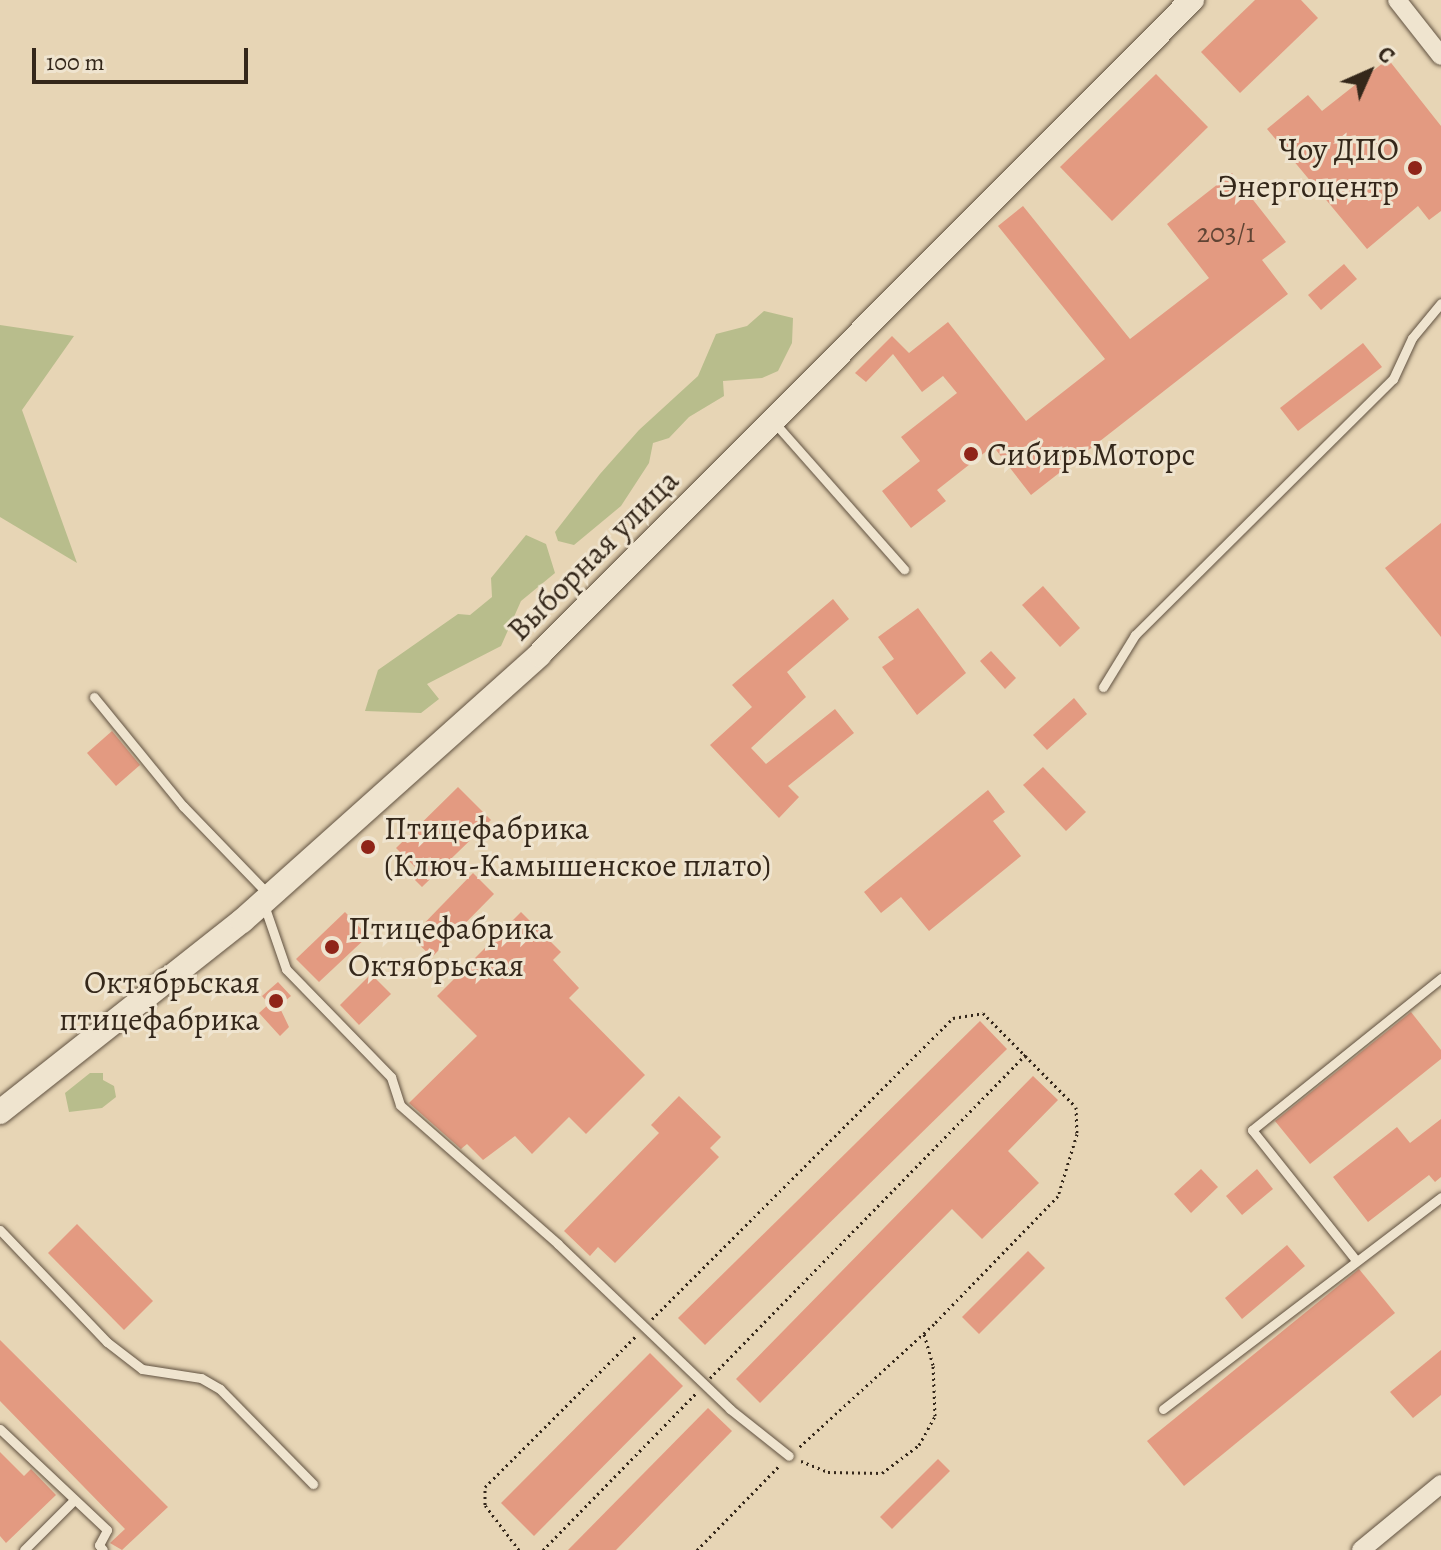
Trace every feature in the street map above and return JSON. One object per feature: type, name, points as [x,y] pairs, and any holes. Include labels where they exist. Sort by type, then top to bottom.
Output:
[{"type":"main road","name":"Выборная улица","points":[[0,1112],[267,899],[539,655],[1192,0]]},
{"type":"street","points":[[1397,0],[1441,56]]},
{"type":"street","points":[[1361,1550],[1441,1484]]},
{"type":"lane","points":[[1103,687],[1135,635],[1393,379],[1412,338],[1441,303]]},
{"type":"lane","points":[[773,421],[904,569]]},
{"type":"lane","points":[[94,697],[183,806],[267,899],[271,938],[286,969],[391,1077],[400,1105],[705,1384],[789,1456]]},
{"type":"lane","points":[[1355,1259],[1252,1130],[1441,978]]},
{"type":"lane","points":[[1163,1409],[1355,1259],[1441,1197]]},
{"type":"lane","points":[[0,1230],[107,1342],[142,1369],[201,1378],[220,1389],[313,1484]]},
{"type":"lane","points":[[0,1429],[107,1530],[99,1545],[103,1550]]},
{"type":"lane","points":[[24,1550],[73,1501]]},
{"type":"path","points":[[519,1550],[485,1505],[485,1487],[953,1018],[983,1013],[1076,1107],[1077,1134],[1058,1196],[924,1333],[789,1456],[697,1550]]},
{"type":"path","points":[[543,1550],[1026,1054]]},
{"type":"path","points":[[789,1456],[828,1472],[882,1473],[919,1445],[935,1416],[933,1365],[924,1333]]},
{"type":"green space","points":[[764,311],[793,318],[792,343],[778,371],[762,378],[723,381],[724,396],[689,417],[669,438],[653,443],[649,463],[621,506],[574,545],[558,541],[555,532],[600,474],[639,430],[698,376],[716,334],[747,326]]},
{"type":"green space","points":[[0,325],[74,336],[22,410],[77,563],[0,517]]},
{"type":"green space","points":[[526,535],[546,544],[555,573],[521,601],[501,646],[427,684],[439,699],[421,713],[365,711],[378,670],[458,614],[470,615],[492,597],[491,578]]},
{"type":"green space","points":[[90,1073],[103,1073],[103,1080],[114,1086],[116,1097],[102,1108],[69,1112],[65,1093]]},
{"type":"building","points":[[1255,0],[1301,0],[1318,18],[1240,93],[1201,52]]},
{"type":"building","points":[[1388,59],[1441,126],[1441,211],[1429,220],[1418,206],[1367,249],[1267,129],[1308,95],[1322,111]]},
{"type":"building","points":[[1156,74],[1208,127],[1112,221],[1060,167]]},
{"type":"building","points":[[1232,173],[1286,242],[1262,260],[1288,294],[1031,495],[993,446],[937,490],[946,501],[911,528],[882,491],[920,461],[901,437],[957,393],[943,376],[922,392],[893,354],[866,382],[855,373],[892,336],[909,353],[948,322],[1026,421],[1105,359],[998,226],[1023,206],[1130,339],[1209,278],[1167,224]]},
{"type":"building","points":[[1344,264],[1357,279],[1321,310],[1308,295]]},
{"type":"building","points":[[1363,343],[1382,367],[1298,431],[1280,408]]},
{"type":"building","points":[[1441,523],[1441,637],[1385,568]]},
{"type":"building","points":[[1043,586],[1080,628],[1060,647],[1022,605]]},
{"type":"building","points":[[833,599],[849,619],[787,672],[806,697],[751,748],[766,764],[835,709],[854,733],[788,786],[799,797],[779,818],[710,745],[752,707],[732,685]]},
{"type":"building","points":[[918,608],[966,673],[917,715],[882,667],[894,659],[878,637]]},
{"type":"building","points":[[991,651],[1016,678],[1005,689],[980,661]]},
{"type":"building","points":[[1074,698],[1087,714],[1047,750],[1033,735]]},
{"type":"building","points":[[112,731],[140,765],[116,786],[87,753]]},
{"type":"building","points":[[1043,767],[1086,812],[1066,831],[1023,785]]},
{"type":"building","points":[[458,787],[491,820],[422,887],[411,876],[418,870],[396,848]]},
{"type":"building","points":[[988,790],[1005,812],[993,821],[1021,856],[929,931],[901,897],[881,913],[864,892]]},
{"type":"building","points":[[473,873],[494,894],[432,957],[411,937]]},
{"type":"building","name":"Птицефабрика Октябрьская","points":[[345,912],[368,936],[319,982],[296,959]]},
{"type":"building","points":[[521,912],[561,952],[553,960],[579,988],[569,998],[645,1075],[586,1134],[569,1117],[532,1154],[515,1136],[483,1160],[467,1144],[461,1149],[409,1103],[477,1036],[437,996]]},
{"type":"building","points":[[371,974],[391,994],[359,1025],[340,1005]]},
{"type":"building","points":[[278,982],[291,996],[279,1006],[289,1027],[280,1036],[259,1013],[269,1004],[262,996]]},
{"type":"building","points":[[1411,1012],[1441,1050],[1441,1059],[1310,1164],[1275,1121]]},
{"type":"building","points":[[980,1021],[1007,1049],[705,1345],[678,1318]]},
{"type":"building","points":[[1033,1076],[1058,1100],[1008,1151],[1039,1183],[982,1239],[952,1209],[760,1403],[736,1379]]},
{"type":"building","points":[[679,1096],[721,1137],[710,1148],[719,1157],[615,1263],[598,1247],[590,1256],[564,1231],[659,1133],[651,1125]]},
{"type":"building","points":[[1441,1119],[1441,1177],[1435,1182],[1429,1175],[1368,1222],[1333,1177],[1397,1127],[1410,1143]]},
{"type":"building","points":[[1201,1169],[1218,1187],[1191,1213],[1174,1194]]},
{"type":"building","points":[[1257,1169],[1273,1189],[1242,1215],[1226,1196]]},
{"type":"building","points":[[77,1224],[153,1301],[124,1330],[48,1253]]},
{"type":"building","points":[[1287,1245],[1305,1266],[1242,1319],[1225,1298]]},
{"type":"building","points":[[1028,1251],[1045,1268],[979,1334],[962,1317]]},
{"type":"building","points":[[1359,1269],[1395,1313],[1184,1486],[1147,1441]]},
{"type":"building","points":[[0,1340],[168,1507],[122,1550],[110,1543],[125,1529],[0,1401]]},
{"type":"building","points":[[1441,1350],[1441,1395],[1413,1418],[1390,1392]]},
{"type":"building","points":[[650,1353],[683,1386],[534,1536],[501,1503]]},
{"type":"building","points":[[708,1408],[732,1431],[616,1550],[568,1550]]},
{"type":"building","points":[[0,1452],[24,1476],[31,1469],[56,1495],[6,1543],[0,1536]]},
{"type":"building","points":[[938,1459],[950,1471],[892,1529],[880,1517]]},
{"type":"place","name":"Чоу ДПО Энергоцентр","points":[[1415,168]]},
{"type":"place","name":"СибирьМоторс","points":[[971,454]]},
{"type":"place","name":"Птицефабрика (Ключ-Камышенское плато)","points":[[368,847]]},
{"type":"place","name":"Птицефабрика Октябрьская","points":[[332,947]]},
{"type":"place","name":"Октябрьская птицефабрика","points":[[276,1001]]}]
